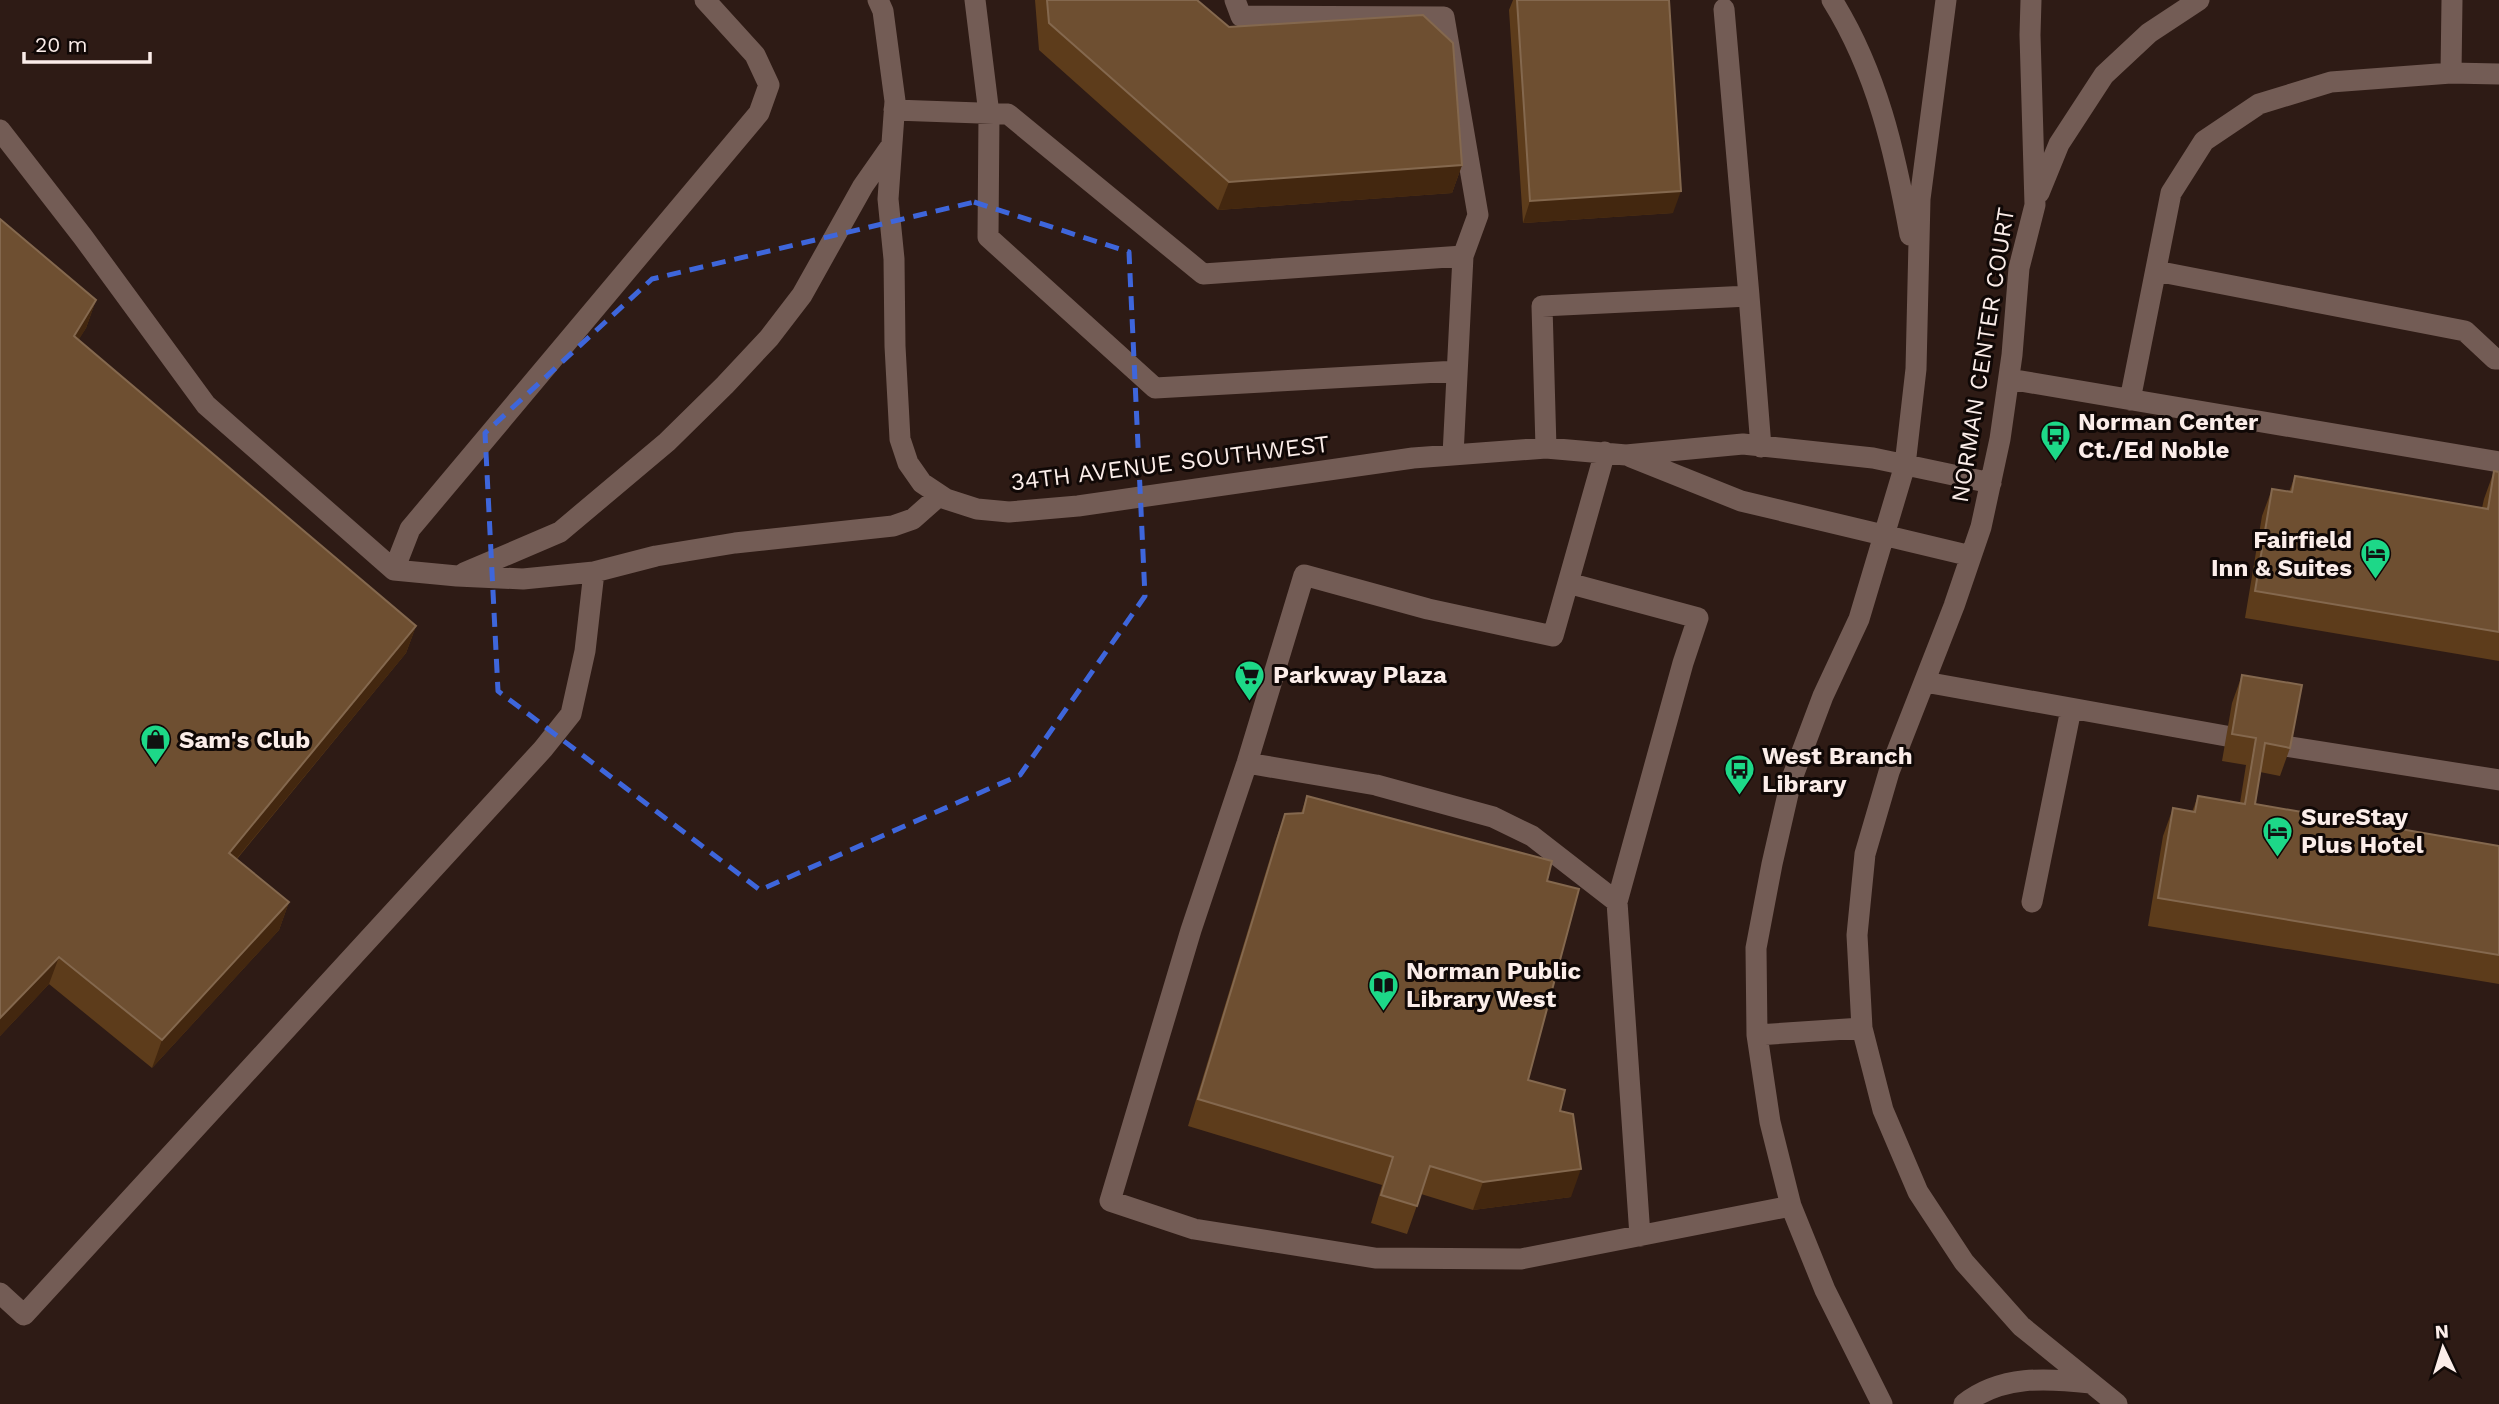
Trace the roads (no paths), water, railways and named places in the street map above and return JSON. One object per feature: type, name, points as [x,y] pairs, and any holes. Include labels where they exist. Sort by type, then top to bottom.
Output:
[{"type":"street","points":[[394,570],[410,529],[759,113],[769,85],[755,55],[705,0]]},
{"type":"street","name":"34TH AVENUE SOUTHWEST","points":[[878,0],[883,11],[890,51],[895,101],[888,199],[894,259],[900,439],[908,463],[922,484],[940,495],[976,509],[1023,511],[1078,506],[1400,460],[1546,447],[1616,453],[1743,444],[1874,458],[1991,483]]},
{"type":"street","points":[[975,0],[989,114],[988,237],[1155,388],[1457,371]]},
{"type":"street","points":[[1235,0],[1241,16],[1444,17],[1478,215],[1463,256],[1453,456]]},
{"type":"street","points":[[1832,0],[1850,29],[1867,67],[1884,118],[1898,169],[1919,284]]},
{"type":"street","points":[[1882,1404],[1825,1290],[1791,1206],[1770,1122],[1757,1035],[1756,948],[1791,781],[1822,696],[1859,619],[1905,465],[1916,369],[1920,199],[1946,0]]},
{"type":"street","name":"NORMAN CENTER COURT","points":[[2031,0],[2035,205],[2019,268],[2009,379],[1981,527],[1889,772],[1865,854],[1857,935],[1862,1028],[1883,1110],[1918,1192],[1964,1262],[2021,1326],[2117,1404]]},
{"type":"street","points":[[2035,205],[2059,144],[2104,75],[2149,33],[2199,0]]},
{"type":"street","points":[[2451,73],[2452,0]]},
{"type":"street","points":[[1724,9],[1761,447]]},
{"type":"street","points":[[2130,400],[2171,193],[2204,141],[2259,103],[2331,82],[2451,73],[2499,74]]},
{"type":"street","points":[[894,110],[1009,114],[1203,274],[1463,256]]},
{"type":"street","points":[[0,130],[206,405],[394,570],[523,579],[594,572],[656,556],[735,543],[893,526],[913,519],[940,495]]},
{"type":"street","points":[[457,576],[560,532],[667,442],[725,385],[769,338],[802,295],[863,186],[891,146]]},
{"type":"street","points":[[2155,271],[2465,331],[2499,359]]},
{"type":"street","points":[[1546,447],[1542,306],[1749,296]]},
{"type":"street","points":[[2009,379],[2499,462]]},
{"type":"street","points":[[1616,453],[1568,583],[1553,636],[1428,609],[1304,575],[1247,763],[1191,930],[1110,1201],[1194,1229],[1375,1258],[1521,1259],[1791,1206]]},
{"type":"street","name":"34TH AVENUE SOUTHWEST","points":[[1616,453],[1741,502],[1971,556]]},
{"type":"street","points":[[0,1293],[24,1315],[543,748],[571,713],[585,651],[594,572]]},
{"type":"street","points":[[1568,583],[1698,618],[1617,902],[1640,1236]]},
{"type":"street","points":[[1925,682],[2226,736]]},
{"type":"street","points":[[2032,902],[2071,709]]},
{"type":"street","points":[[2285,746],[2499,780]]},
{"type":"street","points":[[1247,763],[1376,785],[1493,817],[1532,836],[1617,902]]},
{"type":"street","points":[[1757,1035],[1862,1028]]},
{"type":"street","points":[[1964,1404],[1984,1390],[2017,1380],[2053,1378],[2091,1383]]},
{"type":"place","name":"Norman Center Ct./Ed Noble","points":[[2055,463]]},
{"type":"place","name":"Fairfield Inn & Suites","points":[[2375,581]]},
{"type":"place","name":"Parkway Plaza","points":[[1250,702]]},
{"type":"place","name":"Sam's Club","points":[[156,767]]},
{"type":"place","name":"West Branch Library","points":[[1739,797]]},
{"type":"place","name":"SureStay Plus Hotel","points":[[2278,858]]},
{"type":"place","name":"Norman Public Library West","points":[[1383,1012]]}]
